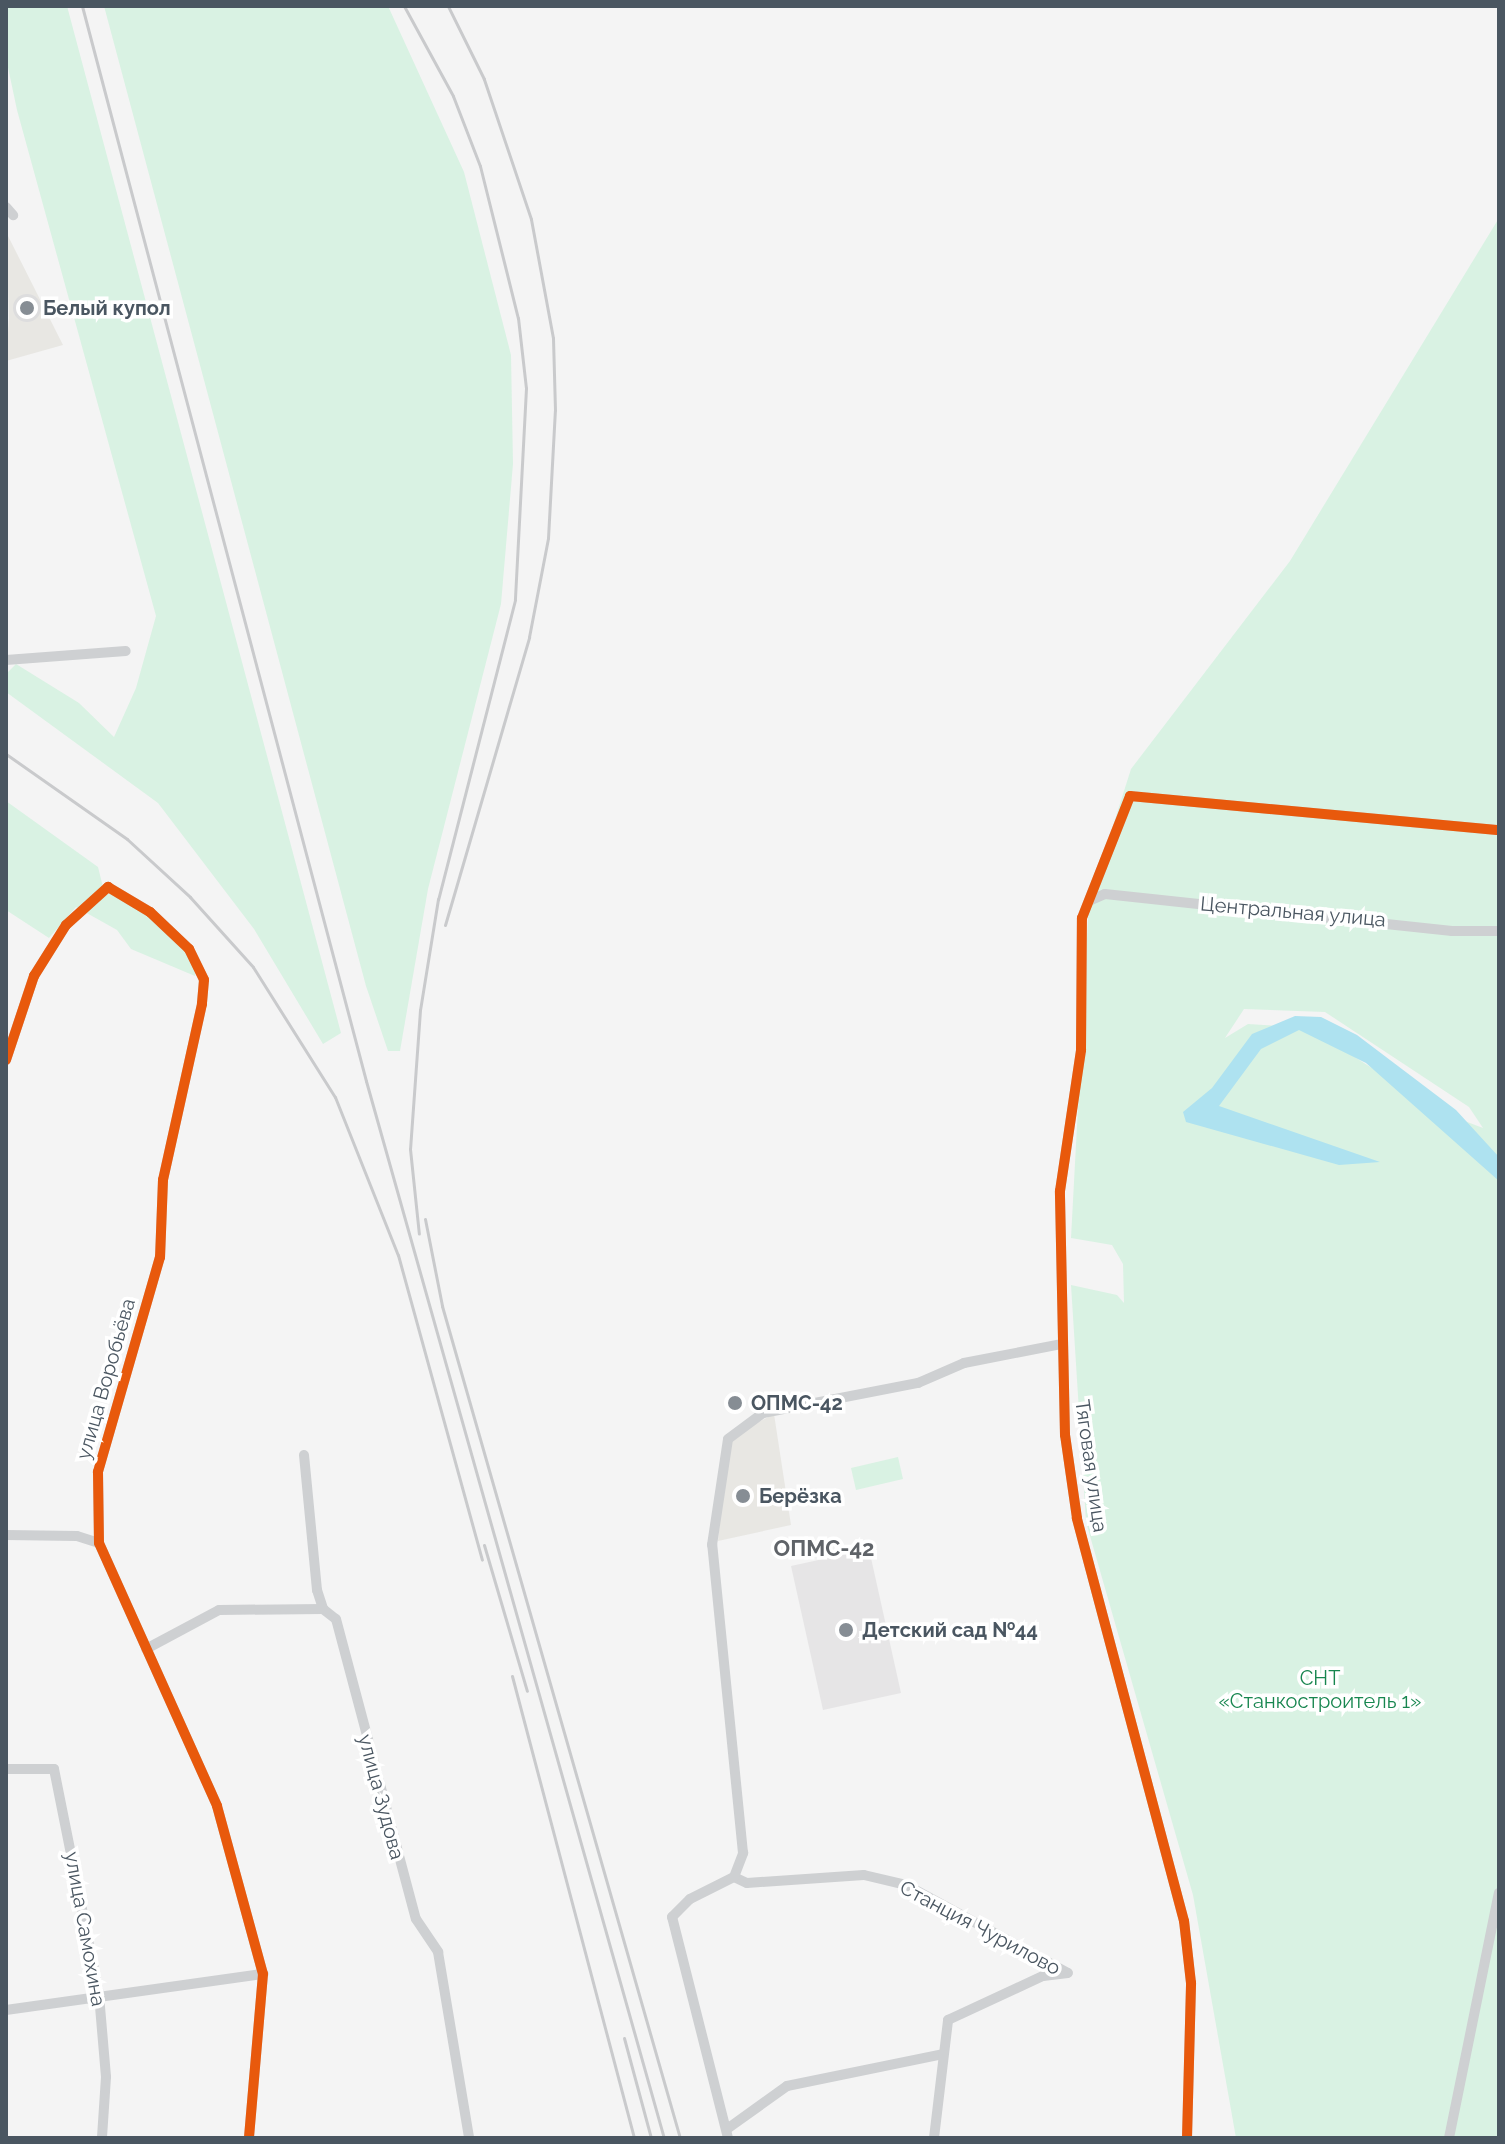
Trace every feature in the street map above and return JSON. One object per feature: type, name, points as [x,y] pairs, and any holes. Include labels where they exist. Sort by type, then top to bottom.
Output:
[{"type":"street","points":[[6,660],[126,651]]},
{"type":"street","name":"Тяговая улица","points":[[1187,2138],[1191,1983],[1184,1921],[1077,1518],[1062,1344],[1060,1191],[1081,1050],[1082,918],[1130,796],[1499,830]]},
{"type":"street","name":"улица Воробьёва","points":[[6,1060],[34,976],[66,925],[108,887],[150,912],[189,949],[204,980],[163,1180],[160,1257],[98,1472],[99,1543],[217,1806],[263,1974],[249,2138]]},
{"type":"street","name":"Центральная улица","points":[[1089,901],[1105,894],[1452,931],[1499,931]]},
{"type":"street","points":[[943,2054],[787,2086],[728,2133],[672,1917],[690,1899],[734,1877],[743,1853],[712,1545],[728,1439],[763,1413],[918,1383],[964,1363],[1062,1344]]},
{"type":"street","name":"улица Зудова","points":[[304,1455],[323,1609],[336,1619],[416,1919],[438,1952],[469,2138]]},
{"type":"street","points":[[6,1535],[77,1536],[99,1543]]},
{"type":"street","points":[[146,1649],[219,1610],[323,1609]]},
{"type":"street","name":"улица Самохина","points":[[6,1769],[54,1769],[99,1995],[106,2077],[102,2138]]},
{"type":"street","name":"Станция Чурилово","points":[[734,1877],[747,1883],[864,1875],[906,1885],[1068,1973],[1043,1976],[948,2020],[934,2138]]},
{"type":"street","points":[[1449,2138],[1499,1893]]},
{"type":"street","points":[[6,2010],[263,1974]]},
{"type":"shaded area","points":[[6,232],[63,345],[6,361],[9,318]]},
{"type":"shaded area","points":[[774,1414],[791,1525],[718,1541],[727,1449],[739,1432]]},
{"type":"shaded area","name":"Детский сад №44","points":[[869,1549],[901,1693],[823,1710],[791,1566]]},
{"type":"green space","points":[[6,6],[67,6],[341,1033],[323,1044],[254,929],[158,803],[6,692],[6,674],[16,664],[79,703],[114,737],[136,688],[156,616],[17,110],[6,58]]},
{"type":"green space","points":[[104,6],[388,6],[464,172],[511,355],[513,464],[501,604],[428,889],[400,1051],[388,1051],[366,986]]},
{"type":"green space","name":"СНТ «Станкостроитель 1»","points":[[1499,218],[1499,2138],[1236,2138],[1193,1895],[1086,1522],[1071,1285],[1117,1295],[1124,1303],[1123,1264],[1112,1245],[1071,1238],[1089,901],[1131,769],[1290,561]],"holes":[[[1244,1009],[1325,1012],[1469,1107],[1483,1128],[1441,1112],[1309,1028],[1248,1024],[1225,1038]]]},
{"type":"green space","points":[[6,801],[98,867],[104,891],[135,900],[154,915],[195,963],[195,976],[131,949],[117,930],[76,907],[49,938],[6,910]]},
{"type":"green space","points":[[898,1457],[903,1479],[856,1490],[851,1468]]},
{"type":"water","points":[[1295,1016],[1321,1017],[1357,1035],[1456,1110],[1499,1157],[1499,1181],[1366,1063],[1299,1030],[1261,1049],[1219,1106],[1380,1162],[1339,1165],[1186,1122],[1183,1112],[1212,1088],[1252,1034]]},
{"type":"building","name":"Белый купол","points":[[27,294],[37,298],[41,308],[37,318],[27,322],[17,318],[13,308],[17,298]]},
{"type":"railway","points":[[82,6],[366,1081],[664,2138]]},
{"type":"railway","points":[[404,6],[453,96],[480,166],[518,318],[526,388],[515,600],[438,899],[420,1010],[410,1149],[419,1234]]},
{"type":"railway","points":[[445,925],[529,637],[548,538],[555,410],[553,338],[531,219],[484,79],[448,6]]},
{"type":"railway","points":[[6,754],[127,839],[190,897],[253,967],[335,1097],[398,1255],[482,1560]]},
{"type":"railway","points":[[425,1219],[442,1306],[680,2138]]},
{"type":"railway","points":[[484,1545],[527,1691]]},
{"type":"railway","points":[[512,1676],[634,2138]]},
{"type":"railway","points":[[624,2038],[651,2138]]},
{"type":"cycle path","points":[[1187,2138],[1191,1983],[1184,1921],[1077,1518],[1065,1435],[1060,1191],[1081,1050],[1082,918],[1130,796],[1499,830]]},
{"type":"cycle path","points":[[6,1060],[34,976],[66,925],[108,887],[150,912],[189,949],[204,980],[202,1004],[163,1180],[160,1257],[98,1472],[99,1543],[217,1806],[263,1974],[249,2138]]},
{"type":"place","name":"Белый купол","points":[[27,308]]},
{"type":"place","name":"ОПМС-42","points":[[735,1403]]},
{"type":"place","name":"Берёзка","points":[[743,1496]]},
{"type":"place","name":"Детский сад №44","points":[[846,1630]]},
{"type":"district","name":"ОПМС-42","points":[[824,1549]]}]
